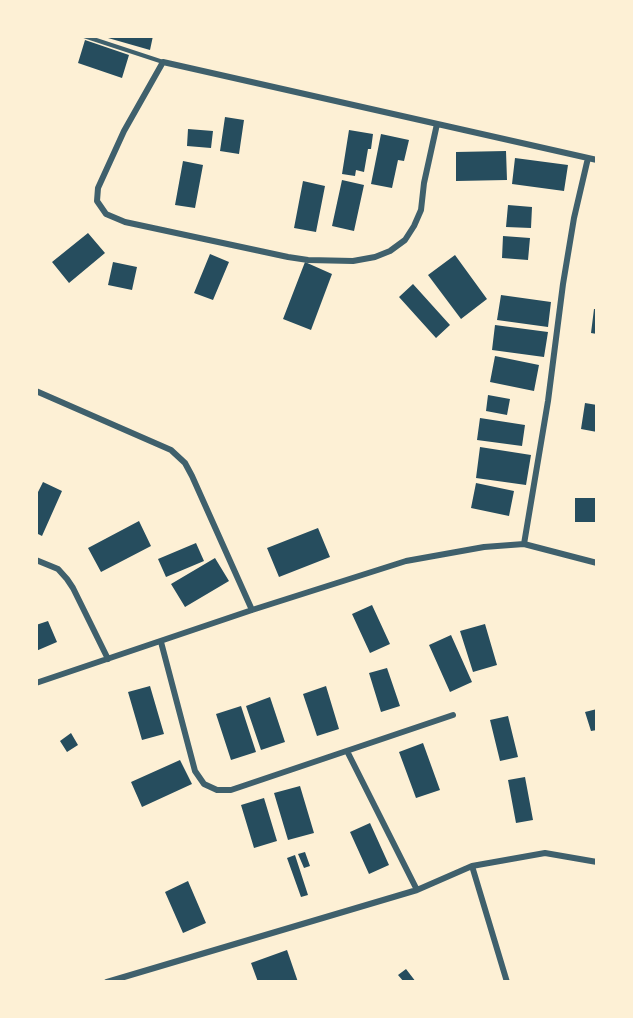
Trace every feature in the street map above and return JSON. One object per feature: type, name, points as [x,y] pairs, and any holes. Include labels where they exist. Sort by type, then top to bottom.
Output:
[{"type":"street","points":[[436,124],[421,210],[414,226],[405,240],[390,251],[375,257],[353,261],[288,257],[125,222],[106,214],[97,201],[98,188],[124,131],[163,62],[597,160]]},
{"type":"street","points":[[524,544],[548,401],[563,284],[574,218],[588,158]]},
{"type":"street","points":[[36,391],[171,450],[185,463],[252,610]]},
{"type":"street","points":[[36,683],[406,561],[456,551],[524,544],[597,563]]},
{"type":"street","points":[[36,560],[58,569],[67,579],[108,659]]},
{"type":"street","points":[[161,642],[195,771],[204,784],[217,790],[231,790],[453,716]]},
{"type":"street","points":[[348,751],[417,890]]},
{"type":"street","points":[[107,982],[417,890],[472,866],[545,852],[597,862]]},
{"type":"street","points":[[472,866],[507,982]]},
{"type":"lane","points":[[84,36],[163,62]]},
{"type":"building","points":[[101,36],[153,36],[150,50]]},
{"type":"building","points":[[85,40],[129,55],[122,78],[78,63]]},
{"type":"building","points":[[225,117],[244,120],[239,154],[220,151]]},
{"type":"building","points":[[188,129],[213,131],[211,148],[187,146]]},
{"type":"building","points":[[349,130],[373,134],[364,172],[356,170],[355,176],[342,174]]},
{"type":"building","points":[[381,134],[409,140],[404,161],[398,160],[392,188],[371,184]]},
{"type":"building","points":[[506,151],[507,180],[456,181],[456,152]]},
{"type":"building","points":[[515,158],[568,165],[564,191],[512,184]]},
{"type":"building","points":[[183,161],[203,165],[195,208],[175,205]]},
{"type":"building","points":[[342,180],[364,185],[354,231],[332,226]]},
{"type":"building","points":[[303,181],[325,186],[316,232],[294,228]]},
{"type":"building","points":[[508,205],[532,207],[531,228],[506,227]]},
{"type":"building","points":[[88,233],[105,253],[69,283],[52,262]]},
{"type":"building","points":[[503,236],[530,238],[528,260],[502,258]]},
{"type":"building","points":[[210,254],[229,262],[213,300],[194,293]]},
{"type":"building","points":[[455,255],[487,299],[461,319],[428,275]]},
{"type":"building","points":[[113,262],[137,267],[132,290],[108,285]]},
{"type":"building","points":[[305,262],[332,274],[311,330],[283,319]]},
{"type":"building","points":[[413,284],[450,325],[436,338],[399,297]]},
{"type":"building","points":[[501,295],[551,302],[548,327],[497,320]]},
{"type":"building","points":[[594,309],[597,309],[597,334],[591,333]]},
{"type":"building","points":[[495,325],[548,332],[544,357],[492,350]]},
{"type":"building","points":[[495,356],[539,365],[534,391],[490,382]]},
{"type":"building","points":[[488,395],[510,399],[507,415],[486,411]]},
{"type":"building","points":[[585,403],[597,405],[597,432],[581,429]]},
{"type":"building","points":[[480,418],[525,425],[522,446],[477,440]]},
{"type":"building","points":[[480,447],[531,455],[526,485],[476,478]]},
{"type":"building","points":[[43,482],[62,491],[42,536],[36,533],[36,496]]},
{"type":"building","points":[[476,483],[514,491],[509,516],[471,508]]},
{"type":"building","points":[[575,498],[597,498],[597,522],[575,522]]},
{"type":"building","points":[[139,521],[151,546],[101,572],[88,548]]},
{"type":"building","points":[[318,528],[330,557],[279,577],[267,548]]},
{"type":"building","points":[[196,543],[204,561],[166,577],[158,559]]},
{"type":"building","points":[[215,558],[229,581],[185,607],[171,584]]},
{"type":"building","points":[[372,605],[390,644],[370,653],[352,614]]},
{"type":"building","points":[[48,621],[57,642],[36,651],[36,625]]},
{"type":"building","points":[[485,624],[497,665],[473,672],[460,631]]},
{"type":"building","points":[[451,635],[472,682],[450,692],[429,645]]},
{"type":"building","points":[[387,668],[400,706],[381,712],[369,673]]},
{"type":"building","points":[[150,686],[164,734],[142,740],[128,692]]},
{"type":"building","points":[[326,686],[339,729],[317,736],[303,694]]},
{"type":"building","points":[[270,697],[285,742],[261,750],[246,706]]},
{"type":"building","points":[[241,706],[256,752],[231,760],[216,714]]},
{"type":"building","points":[[597,709],[597,730],[591,731],[585,712]]},
{"type":"building","points":[[508,716],[518,757],[500,761],[490,720]]},
{"type":"building","points":[[71,733],[78,745],[67,752],[60,741]]},
{"type":"building","points":[[423,743],[440,790],[416,798],[399,752]]},
{"type":"building","points":[[180,760],[192,784],[142,807],[131,782]]},
{"type":"building","points":[[525,777],[533,820],[516,823],[508,780]]},
{"type":"building","points":[[300,786],[314,833],[288,840],[274,793]]},
{"type":"building","points":[[264,798],[277,841],[254,848],[241,805]]},
{"type":"building","points":[[370,823],[389,865],[369,874],[350,832]]},
{"type":"building","points":[[305,852],[310,866],[304,868],[298,854]]},
{"type":"building","points":[[295,855],[308,895],[301,897],[287,858]]},
{"type":"building","points":[[188,881],[206,923],[183,933],[165,892]]},
{"type":"building","points":[[287,950],[298,982],[258,982],[251,963]]},
{"type":"building","points":[[406,969],[416,982],[404,982],[398,975]]}]
